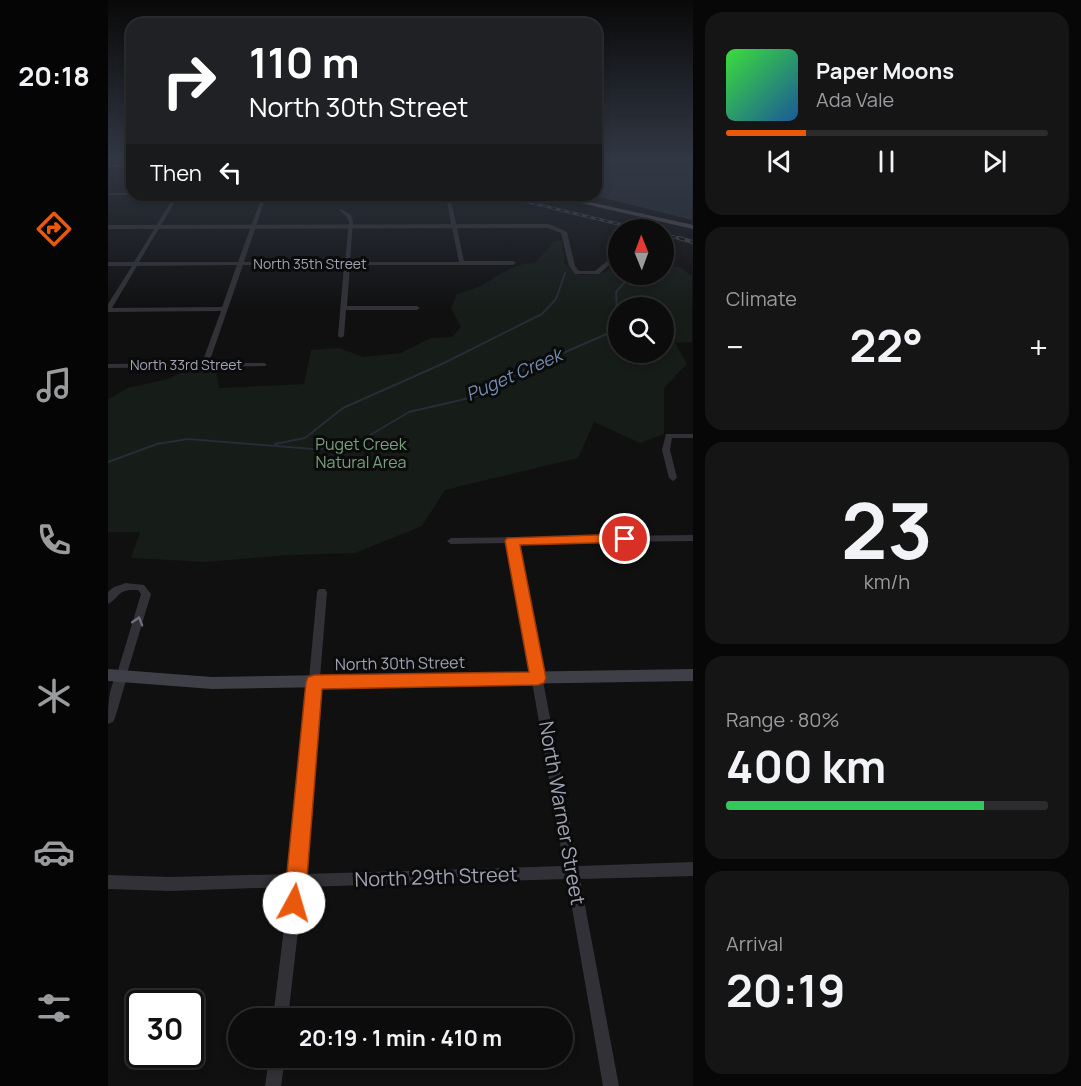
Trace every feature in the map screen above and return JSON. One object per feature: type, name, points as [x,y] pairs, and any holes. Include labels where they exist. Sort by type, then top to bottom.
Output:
[{"type":"main road","points":[[602,208],[650,219]]},
{"type":"main road","points":[[674,223],[693,227]]},
{"type":"main road","name":"North 30th Street","points":[[115,676],[212,683],[693,675]]},
{"type":"street","points":[[108,310],[169,208]]},
{"type":"street","points":[[205,365],[260,208]]},
{"type":"street","points":[[448,208],[455,226],[462,263]]},
{"type":"street","points":[[340,210],[350,218],[351,226],[341,336]]},
{"type":"street","points":[[108,227],[543,226],[556,227],[564,232],[572,266],[579,273],[593,274],[601,271],[608,264]]},
{"type":"street","name":"North 35th Street","points":[[108,264],[513,263]]},
{"type":"street","points":[[343,308],[417,308]]},
{"type":"street","points":[[108,310],[225,309]]},
{"type":"street","name":"North 33rd Street","points":[[108,366],[264,365]]},
{"type":"street","points":[[673,478],[666,450],[669,436],[693,436]]},
{"type":"street","points":[[451,541],[693,538]]},
{"type":"street","name":"North Warner Street","points":[[512,541],[611,1086]]},
{"type":"street","points":[[108,600],[116,591],[127,587],[141,587],[146,594],[115,676],[108,718]]},
{"type":"street","points":[[282,1008],[297,880],[322,592]]},
{"type":"street","name":"North 29th Street","points":[[108,882],[170,884],[693,869]]},
{"type":"street","points":[[273,1086],[276,1068]]},
{"type":"green space","name":"Puget Creek Natural Area","points":[[554,241],[562,241],[565,263],[573,272],[581,275],[608,270],[608,285],[674,285],[674,267],[679,267],[692,276],[692,342],[675,343],[687,364],[664,388],[664,434],[640,443],[594,422],[578,458],[445,490],[422,526],[355,553],[288,555],[205,562],[131,558],[140,532],[108,532],[108,399],[128,388],[167,379],[188,370],[216,370],[219,388],[304,384],[311,350],[339,348],[363,357],[401,353],[431,338],[452,337],[461,327],[451,308],[457,294],[481,286],[502,273],[528,263],[535,263]]},
{"type":"shaded area","points":[[643,208],[692,208],[692,220]]},
{"type":"waterway","points":[[275,444],[305,438],[343,408],[442,364],[542,314],[556,299],[565,273]]},
{"type":"waterway","name":"Puget Creek","points":[[108,462],[157,444],[188,439],[313,449],[350,447],[409,412],[478,396],[522,371],[618,329],[616,292],[622,285]]},
{"type":"railway","points":[[551,208],[608,221]]},
{"type":"railway","points":[[674,237],[685,240]]},
{"type":"railway","points":[[679,238],[693,242]]},
{"type":"route","points":[[294,903],[314,682],[538,678],[512,541],[625,539]]}]
